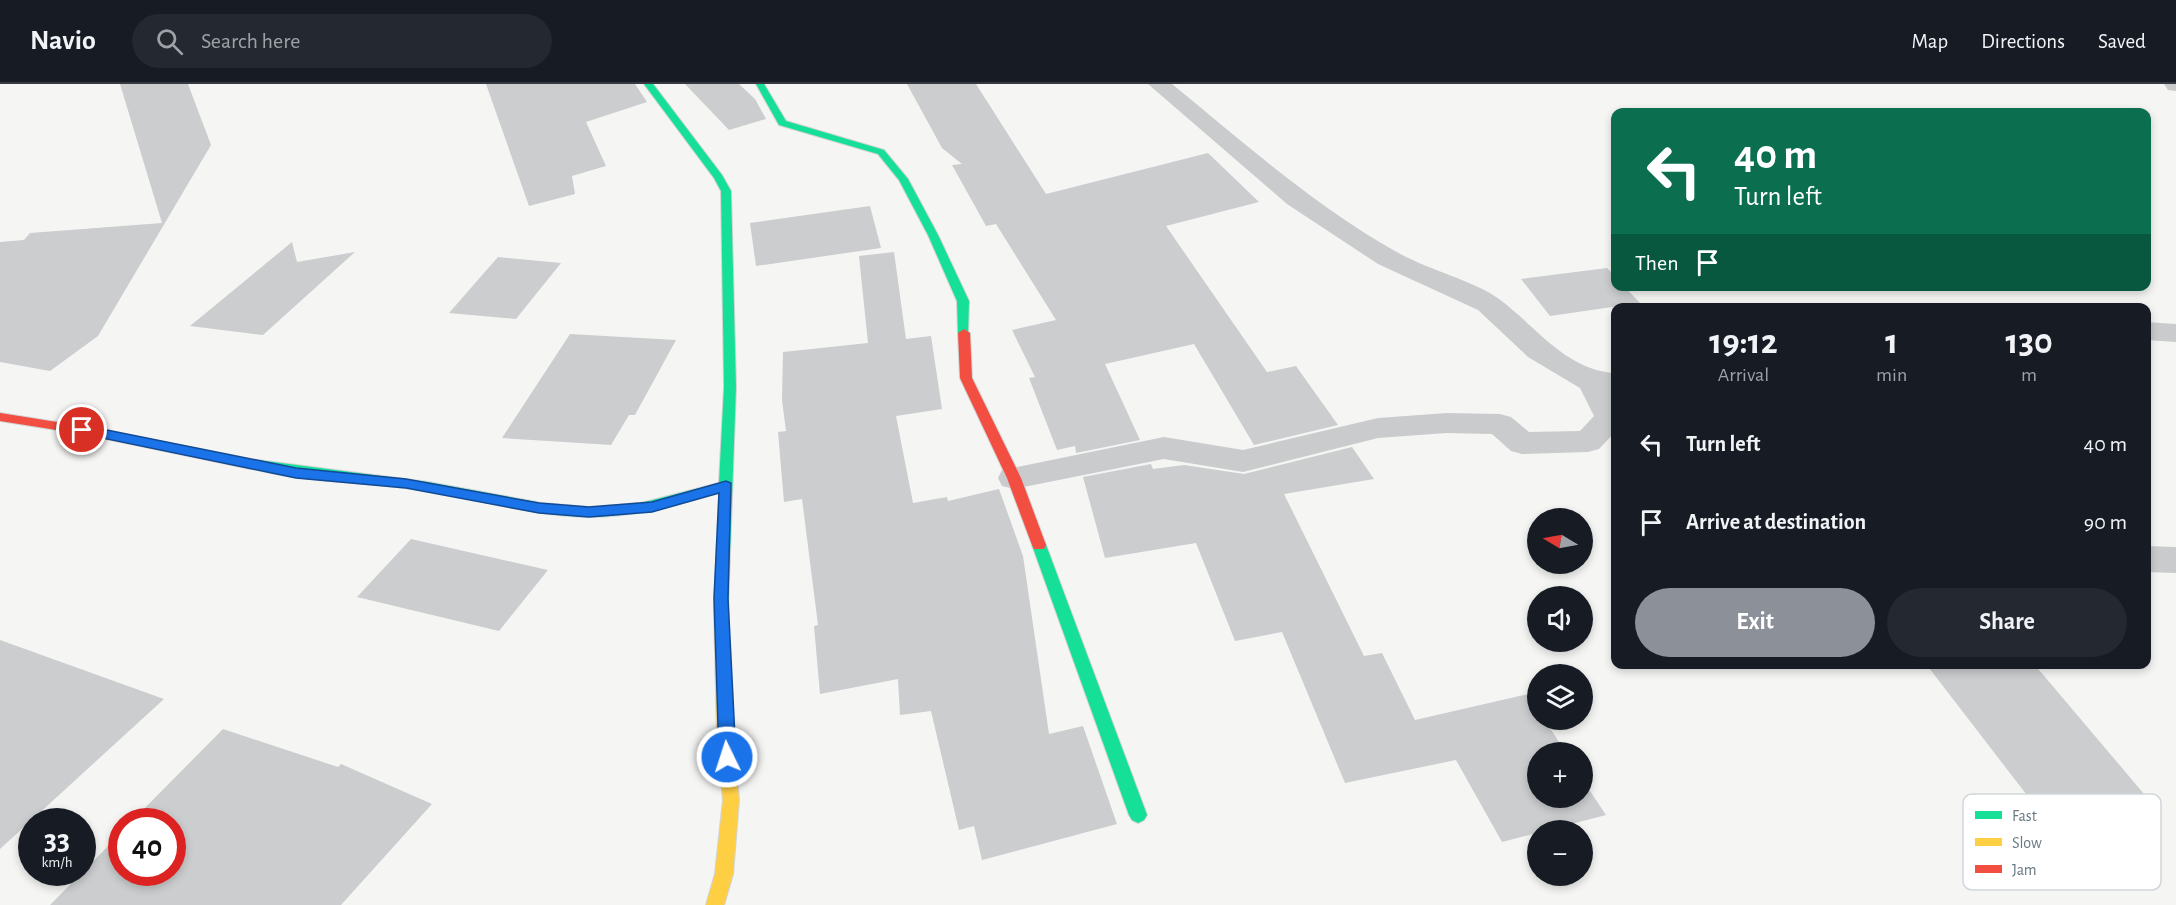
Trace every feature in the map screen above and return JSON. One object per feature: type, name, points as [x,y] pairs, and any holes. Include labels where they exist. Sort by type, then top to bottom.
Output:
[{"type":"street","points":[[648,84],[719,177],[726,190],[730,387],[721,598],[725,735],[731,800],[724,874],[715,905]]},
{"type":"street","points":[[760,84],[782,123],[881,152],[903,179],[933,235],[963,301],[966,378],[1014,478],[1138,815]]},
{"type":"street","points":[[1014,478],[1164,448],[1244,461],[1378,428],[1447,423],[1500,424],[1522,443],[1588,441],[1610,418],[1604,382],[1538,351],[1488,304],[1387,258],[1296,199],[1159,84]]},
{"type":"street","points":[[2151,332],[2176,333]]},
{"type":"street","points":[[0,417],[82,430],[296,473],[406,483],[539,508],[589,512],[652,507],[726,486]]},
{"type":"street","points":[[2151,559],[2176,560]]},
{"type":"building","points":[[120,84],[188,84],[211,145],[98,336],[50,371],[0,362],[0,242],[24,240],[30,233],[162,223]]},
{"type":"building","points":[[486,84],[635,84],[647,102],[586,122],[606,166],[572,176],[575,194],[529,206]]},
{"type":"building","points":[[685,84],[739,84],[755,99],[766,119],[729,130]]},
{"type":"building","points":[[907,84],[976,84],[1046,194],[1208,153],[1259,202],[1166,226],[1267,372],[1296,366],[1338,425],[1254,445],[1194,344],[1105,364],[1140,440],[1076,453],[1075,446],[1057,450],[1029,378],[1035,377],[1012,330],[1056,320],[996,224],[986,226],[952,165],[962,164],[942,148]]},
{"type":"building","points":[[870,206],[881,248],[756,266],[750,223]]},
{"type":"building","points":[[292,242],[297,262],[355,252],[263,335],[190,326]]},
{"type":"building","points":[[894,252],[906,339],[931,336],[942,409],[896,416],[913,503],[947,497],[948,501],[999,489],[1023,556],[1049,734],[1083,726],[1117,824],[982,860],[974,826],[959,830],[931,711],[900,715],[898,679],[820,694],[814,626],[818,625],[802,499],[784,502],[778,432],[786,431],[782,400],[783,352],[868,343],[859,256]]},
{"type":"building","points":[[498,257],[561,263],[516,319],[449,313]]},
{"type":"building","points":[[1607,268],[1611,272],[1611,291],[1629,291],[1640,303],[1611,303],[1611,307],[1550,316],[1521,279]]},
{"type":"building","points":[[570,334],[676,340],[635,415],[629,415],[611,445],[502,438]]},
{"type":"building","points":[[1352,447],[1374,479],[1284,494],[1364,656],[1382,653],[1415,720],[1527,694],[1527,730],[1551,730],[1559,742],[1527,742],[1527,808],[1593,808],[1593,796],[1606,815],[1587,820],[1527,820],[1527,836],[1502,842],[1456,760],[1345,783],[1282,632],[1235,641],[1196,543],[1105,558],[1083,477],[1151,464],[1153,469],[1184,465],[1244,474]]},
{"type":"building","points":[[411,539],[548,570],[499,631],[357,597]]},
{"type":"building","points":[[0,640],[164,699],[45,808],[18,808],[18,833],[0,849]]},
{"type":"building","points":[[1930,669],[2038,669],[2144,794],[2026,794]]},
{"type":"building","points":[[223,729],[338,767],[341,764],[432,804],[341,905],[50,905],[69,886],[96,886],[96,858],[108,846],[108,886],[186,886],[186,808],[145,808]]},
{"type":"traffic: fast","points":[[648,84],[719,177],[726,191],[730,387],[721,609]]},
{"type":"traffic: fast","points":[[760,84],[782,123],[881,152],[903,179],[933,235],[963,301],[964,333]]},
{"type":"traffic: fast","points":[[251,464],[308,473],[428,486],[565,511],[606,512],[641,508],[726,486]]},
{"type":"traffic: fast","points":[[1039,545],[1138,815]]},
{"type":"traffic: slow","points":[[715,905],[724,874],[731,800],[725,735],[721,609]]},
{"type":"traffic: jam","points":[[964,333],[966,378],[1014,478],[1039,545]]},
{"type":"traffic: jam","points":[[0,417],[82,430],[251,464]]},
{"type":"route","points":[[82,430],[296,473],[406,483],[539,508],[589,512],[652,507],[726,486],[721,598],[727,757]]}]
